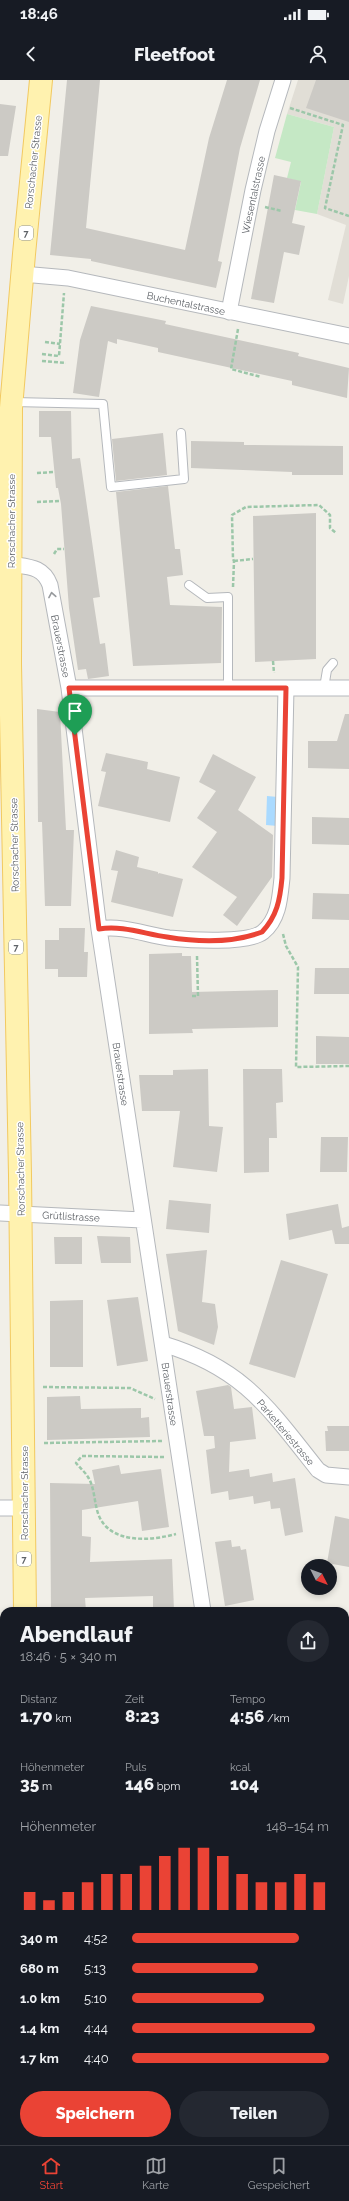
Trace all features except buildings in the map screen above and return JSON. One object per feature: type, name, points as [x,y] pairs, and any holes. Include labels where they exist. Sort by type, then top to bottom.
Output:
[{"type":"main road","name":"Rorschacher Strasse","points":[[25,1607],[23,1508],[10,1213],[5,664],[6,617],[10,564],[8,392],[22,274],[41,80]]},
{"type":"street","name":"Wiesentalstrasse","points":[[229,312],[252,190],[267,131],[283,80]]},
{"type":"street","name":"Buchentalstrasse","points":[[22,274],[68,278],[349,336]]},
{"type":"street","name":"Brauerstrasse","points":[[10,564],[34,568],[46,575],[50,585],[69,688],[99,929],[142,1220],[163,1344],[202,1607]]},
{"type":"street","points":[[69,688],[349,688]]},
{"type":"street","points":[[99,929],[112,927],[169,938],[237,940],[262,932],[276,912],[280,902],[282,878],[286,688]]},
{"type":"street","name":"Grütlistrasse","points":[[10,1213],[142,1220]]},
{"type":"street","name":"Parketteriestrasse","points":[[163,1344],[190,1352],[229,1373],[263,1402],[318,1470],[333,1477],[349,1477]]},
{"type":"street","points":[[0,1508],[23,1508]]},
{"type":"lane","points":[[8,392],[103,404],[111,487],[184,479],[181,433]]},
{"type":"lane","points":[[189,585],[207,598],[228,598],[228,688]]},
{"type":"lane","points":[[324,688],[326,670],[333,663]]},
{"type":"path","points":[[286,106],[343,125],[325,208],[349,216]]},
{"type":"path","points":[[261,206],[282,211]]},
{"type":"path","points":[[42,354],[59,356],[64,292]]},
{"type":"path","points":[[239,325],[231,369],[261,377]]},
{"type":"path","points":[[45,342],[60,344]]},
{"type":"path","points":[[42,361],[66,363]]},
{"type":"path","points":[[37,473],[55,472]]},
{"type":"path","points":[[37,502],[60,501]]},
{"type":"path","points":[[233,587],[234,561],[232,515],[246,507],[319,505],[330,515],[330,528],[336,533]]},
{"type":"path","points":[[54,554],[58,549],[64,549]]},
{"type":"path","points":[[234,561],[253,560]]},
{"type":"path","points":[[273,661],[273,669]]},
{"type":"path","points":[[276,912],[286,946],[298,967],[296,1067],[349,1066]]},
{"type":"path","points":[[192,996],[198,996],[196,939]]},
{"type":"path","points":[[43,1386],[130,1388],[172,1406]]},
{"type":"path","points":[[44,1444],[177,1441]]},
{"type":"path","points":[[179,1457],[82,1456],[76,1463],[89,1478],[99,1516],[106,1528],[121,1536],[142,1539],[167,1537],[190,1530]]},
{"type":"shaded area","points":[[298,80],[349,80],[349,276],[343,304],[328,300],[346,225],[317,214],[334,127],[287,114]]},
{"type":"green space","points":[[287,114],[334,127],[317,214],[295,210],[301,182],[287,178],[291,162],[275,158]]},
{"type":"water","points":[[267,796],[278,797],[278,826],[266,825]]},
{"type":"route","points":[[69,688],[286,688],[282,878],[280,902],[270,923],[262,932],[237,940],[204,940],[169,938],[112,927],[99,929],[75,735],[69,688]]}]
